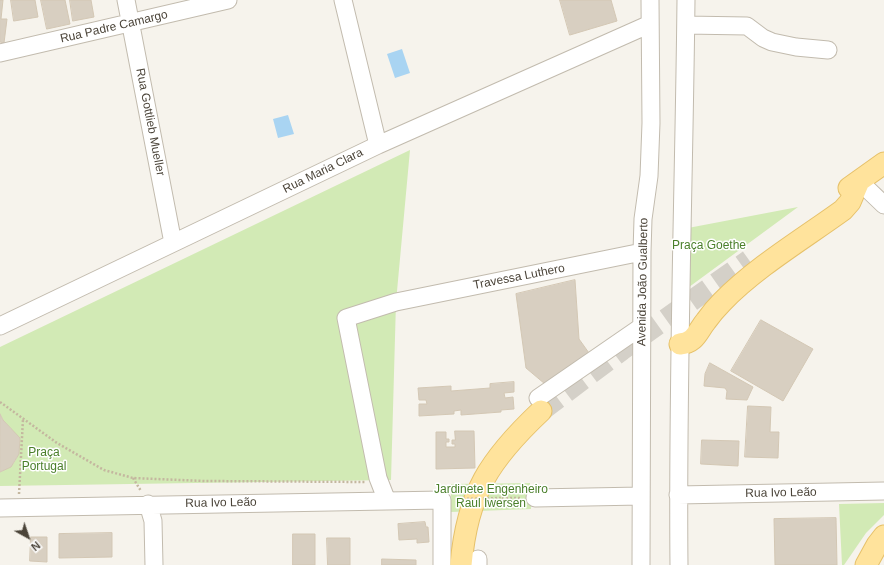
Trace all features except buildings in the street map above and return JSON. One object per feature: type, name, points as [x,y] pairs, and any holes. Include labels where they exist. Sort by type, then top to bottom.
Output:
[{"type":"main road","points":[[749,260],[884,163]]},
{"type":"main road","points":[[680,344],[688,343],[696,337],[706,321],[722,302],[740,286],[782,253],[843,210],[850,202],[860,181]]},
{"type":"main road","points":[[472,563],[464,535],[466,499],[540,404]]},
{"type":"main road","points":[[866,565],[877,545],[884,536]]},
{"type":"street","name":"Rua Gottlieb Mueller","points":[[126,0],[173,243]]},
{"type":"street","name":"Rua Padre Camargo","points":[[0,53],[228,0]]},
{"type":"street","points":[[343,0],[378,145]]},
{"type":"street","name":"Avenida João Gualberto","points":[[641,565],[642,252],[643,219],[649,176],[650,146],[650,0]]},
{"type":"street","points":[[679,565],[678,495],[686,0]]},
{"type":"street","name":"Rua Maria Clara","points":[[0,326],[378,145],[650,24]]},
{"type":"street","points":[[686,25],[747,26],[763,38],[772,42],[796,47],[828,50]]},
{"type":"street","points":[[860,181],[884,205]]},
{"type":"street","name":"Travessa Luthero","points":[[379,482],[346,318],[396,302],[642,252]]},
{"type":"street","points":[[540,404],[642,327]]},
{"type":"street","points":[[379,482],[387,501]]},
{"type":"street","name":"Rua Ivo Leão","points":[[678,495],[884,491]]},
{"type":"street","points":[[535,498],[641,496]]},
{"type":"street","name":"Rua Ivo Leão","points":[[0,508],[148,504],[442,500],[442,565]]},
{"type":"street","points":[[148,504],[153,521],[154,565]]},
{"type":"path","points":[[0,402],[57,443],[104,470],[133,478],[205,481],[379,482]]},
{"type":"path","points":[[19,507],[23,418]]},
{"type":"path","points":[[466,499],[502,498]]},
{"type":"green space","name":"Praça Portugal","points":[[410,150],[396,302],[391,480],[0,486],[0,472],[14,463],[18,455],[20,439],[3,420],[0,414],[0,347]]},
{"type":"green space","name":"Praça Goethe","points":[[798,207],[685,290],[688,228]]},
{"type":"green space","name":"Jardinete Engenheiro Raul Iwersen","points":[[530,483],[531,509],[451,512],[451,484]]},
{"type":"green space","points":[[884,503],[884,515],[866,533],[844,565],[842,565],[839,504]]},
{"type":"water","points":[[402,49],[410,73],[395,78],[387,54]]},
{"type":"water","points":[[288,115],[294,134],[278,138],[273,119]]},
{"type":"tunnel","points":[[541,411],[622,350],[749,260]]}]
